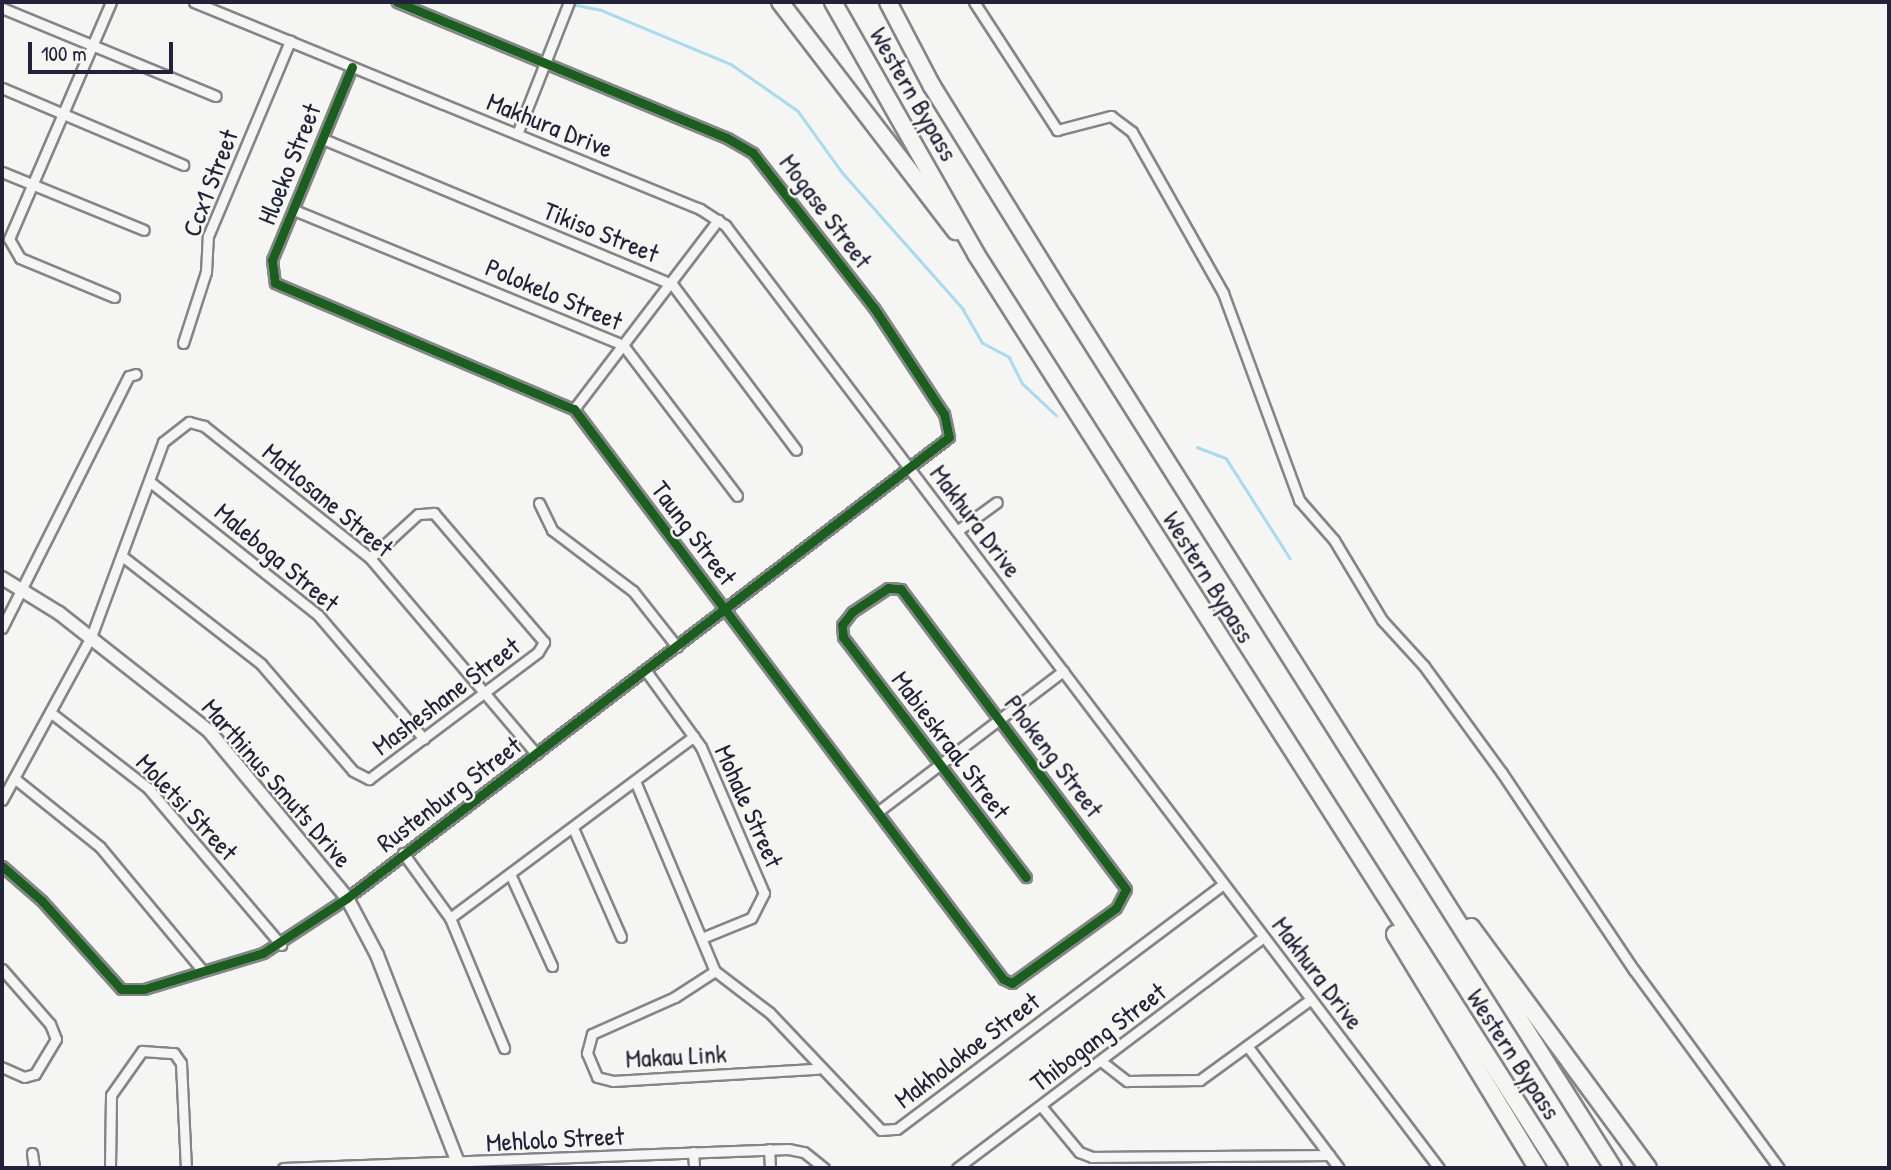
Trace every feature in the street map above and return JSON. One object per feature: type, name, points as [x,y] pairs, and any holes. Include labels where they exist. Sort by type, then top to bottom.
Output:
[{"type":"highway","points":[[780,2],[976,254]]},
{"type":"highway","name":"Western Bypass","points":[[833,2],[976,254],[1341,832],[1559,1168]]},
{"type":"highway","name":"Western Bypass","points":[[888,2],[939,98],[1613,1168]]},
{"type":"highway","points":[[1391,814],[1648,1168]]},
{"type":"highway","points":[[1341,832],[1384,916],[1537,1168]]},
{"type":"street","points":[[111,2],[9,239],[14,253],[114,297]]},
{"type":"street","name":"Makhura Drive","points":[[194,2],[517,134],[718,220],[911,470],[1439,1168]]},
{"type":"street","name":"Mogase Street","points":[[397,2],[727,138],[762,162],[874,308],[944,414],[949,437],[911,470]]},
{"type":"street","points":[[974,2],[1057,130],[1111,116],[1132,132],[1223,293],[1298,500],[1334,540],[1382,620],[1424,666],[1502,773],[1634,970],[1779,1168]]},
{"type":"street","points":[[517,134],[568,3]]},
{"type":"street","points":[[2,8],[216,96]]},
{"type":"street","name":"Ccx1 Street","points":[[183,343],[207,265],[208,236],[290,41]]},
{"type":"street","name":"Hloeko Street","points":[[352,66],[272,260],[273,279],[319,304],[575,410]]},
{"type":"street","points":[[2,88],[183,165]]},
{"type":"street","name":"Tikiso Street","points":[[323,139],[672,284],[796,450]]},
{"type":"street","points":[[2,172],[144,230]]},
{"type":"street","name":"Polokelo Street","points":[[294,210],[623,345],[737,496]]},
{"type":"street","points":[[575,410],[718,220]]},
{"type":"street","points":[[2,628],[129,376],[136,374]]},
{"type":"street","name":"Taung Street","points":[[575,410],[880,810],[1003,979]]},
{"type":"street","name":"Matlosane Street","points":[[149,481],[168,435],[189,422],[204,426],[370,558],[536,754]]},
{"type":"street","name":"Rustenburg Street","points":[[2,866],[48,908],[121,989],[136,991],[281,945],[911,470]]},
{"type":"street","points":[[2,800],[91,637],[149,481]]},
{"type":"street","name":"Maleboga Street","points":[[149,481],[318,615],[424,739]]},
{"type":"street","points":[[957,531],[997,502]]},
{"type":"street","points":[[539,503],[552,530],[633,591],[677,647]]},
{"type":"street","name":"Masheshane Street","points":[[122,556],[261,664],[359,776],[375,776],[538,653],[543,640],[433,513],[418,514],[370,558]]},
{"type":"street","name":"Marthinus Smuts Drive","points":[[2,578],[23,588],[91,637],[209,731],[346,898],[377,955],[460,1167]]},
{"type":"street","name":"Phokeng Street","points":[[844,637],[842,625],[852,612],[886,589],[901,589],[1126,892],[1116,908],[1026,975],[1011,983],[1003,979]]},
{"type":"street","name":"Mabieskraal Street","points":[[844,637],[1026,877]]},
{"type":"street","name":"Mohale Street","points":[[646,671],[694,736],[764,893],[751,918],[702,938]]},
{"type":"street","points":[[880,810],[1063,671]]},
{"type":"street","name":"Moletsi Street","points":[[50,712],[148,788],[281,945]]},
{"type":"street","points":[[450,918],[511,876],[694,736]]},
{"type":"street","points":[[14,778],[100,847],[203,971]]},
{"type":"street","points":[[635,781],[715,971]]},
{"type":"street","points":[[573,828],[621,937]]},
{"type":"street","points":[[403,853],[450,918],[505,1048]]},
{"type":"street","points":[[511,876],[552,966]]},
{"type":"street","name":"Makholokoe Street","points":[[715,971],[770,1013],[818,1069],[874,1126],[897,1129],[1223,884]]},
{"type":"street","name":"Thibogang Street","points":[[957,1168],[1264,937]]},
{"type":"street","points":[[2,969],[50,1024],[56,1039],[35,1074],[24,1077],[2,1067]]},
{"type":"street","name":"Makau Link","points":[[715,971],[675,997],[592,1034],[587,1053],[597,1077],[614,1081],[818,1069]]},
{"type":"street","points":[[1101,1061],[1127,1082],[1193,1081],[1248,1047],[1311,999]]},
{"type":"street","points":[[1248,1047],[1339,1168]]},
{"type":"street","points":[[110,1168],[110,1101],[127,1065],[142,1051],[174,1053],[181,1063],[186,1168]]},
{"type":"street","points":[[1041,1106],[1079,1152],[1092,1157],[1329,1155]]},
{"type":"street","points":[[769,1149],[770,1168]]},
{"type":"street","name":"Mehlolo Street","points":[[283,1168],[543,1165],[620,1157],[769,1149],[795,1149],[824,1168]]},
{"type":"street","points":[[693,1152],[694,1168]]},
{"type":"street","points":[[32,1153],[34,1168]]},
{"type":"street","points":[[620,1157],[621,1168]]},
{"type":"waterway","points":[[571,4],[601,10],[731,64],[798,111],[842,172],[963,309],[983,343],[1009,357],[1022,383],[1056,415]]},
{"type":"waterway","points":[[1197,447],[1226,458],[1290,558]]},
{"type":"cycle path","points":[[2,866],[42,901],[121,989],[144,989],[263,953],[347,898],[949,437],[944,414],[874,308],[753,153],[727,138],[397,2]]},
{"type":"cycle path","points":[[352,67],[272,260],[275,283],[574,409],[1003,979],[1012,983],[1116,908],[1126,889],[901,589],[888,588],[852,612],[842,625],[843,637],[1026,877]]}]
